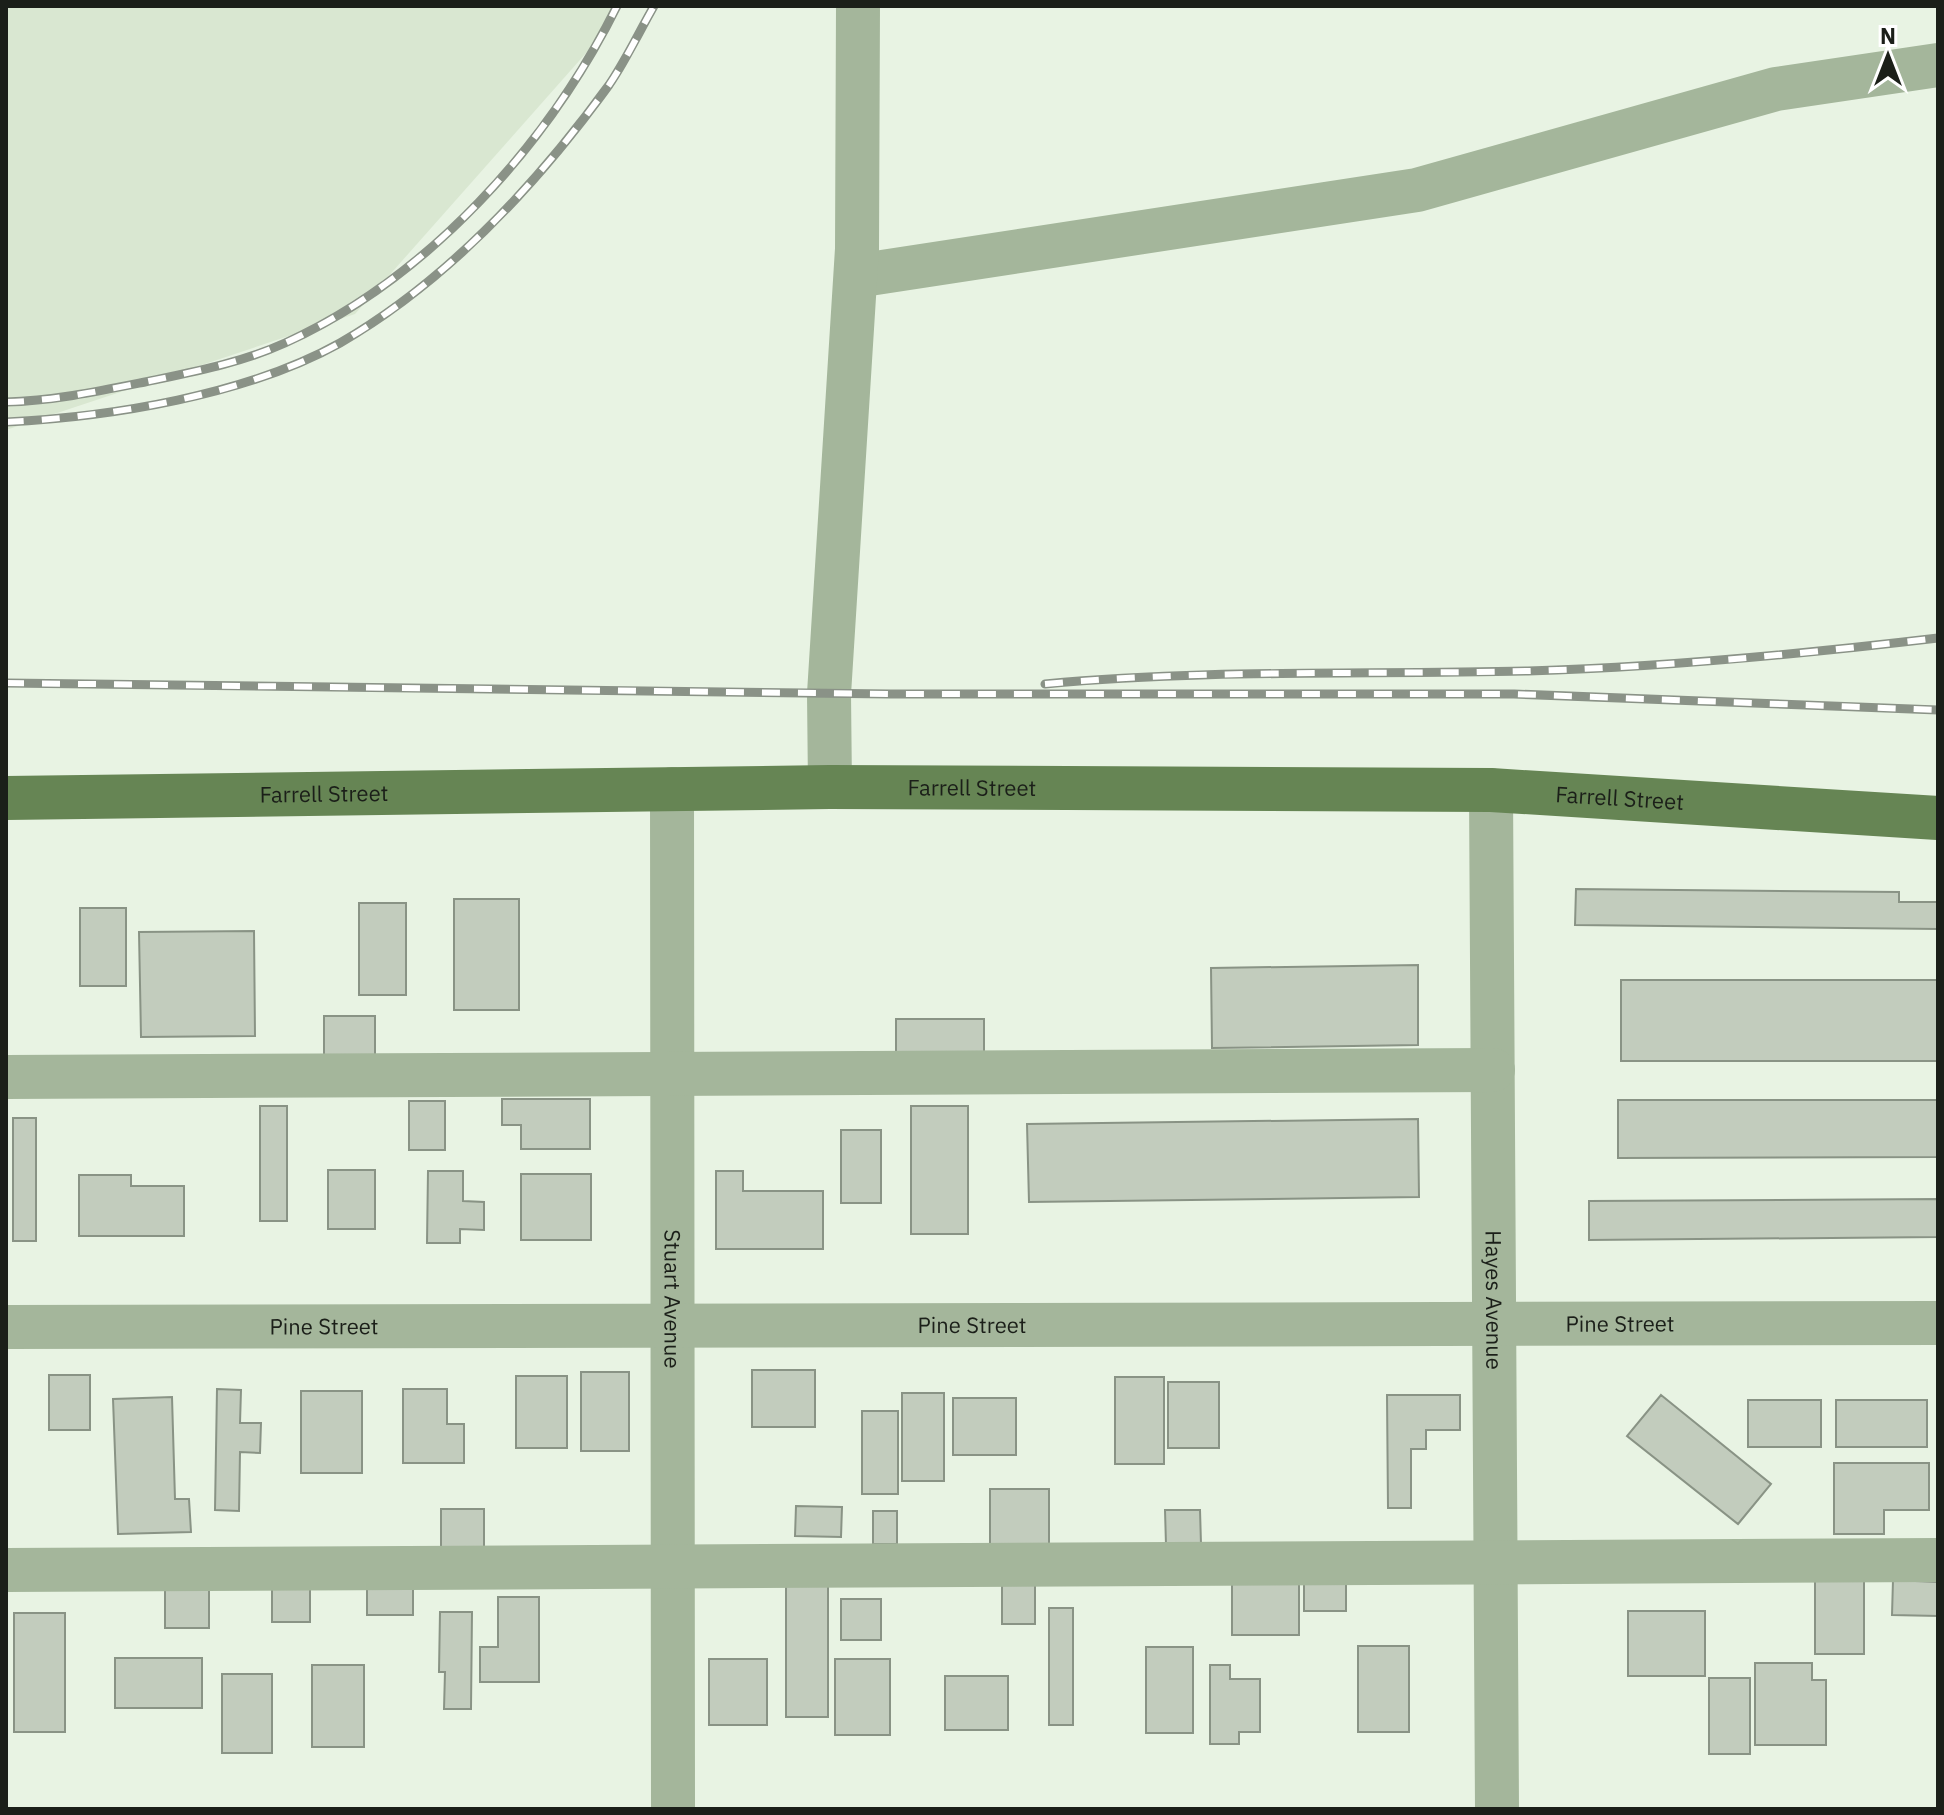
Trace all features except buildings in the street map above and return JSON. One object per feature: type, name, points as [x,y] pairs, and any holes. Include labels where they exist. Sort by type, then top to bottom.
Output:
[{"type":"main road","name":"Farrell Street","points":[[6,798],[830,787],[1491,790],[1938,818]]},
{"type":"street","points":[[830,787],[829,694],[856,276],[858,6]]},
{"type":"street","points":[[856,276],[1417,190],[1776,89],[1938,65]]},
{"type":"street","name":"Stuart Avenue","points":[[672,789],[673,1809]]},
{"type":"street","name":"Hayes Avenue","points":[[1491,790],[1497,1809]]},
{"type":"street","points":[[6,1077],[1493,1070]]},
{"type":"street","name":"Pine Street","points":[[6,1327],[672,1323],[1938,1323]]},
{"type":"street","points":[[6,1570],[1938,1560]]},
{"type":"shaded area","points":[[6,6],[615,6],[602,35],[355,314],[6,430]]},
{"type":"railway","points":[[6,402],[76,395],[216,366],[285,343],[337,316],[388,282],[435,244],[479,202],[519,157],[556,108],[589,58],[617,6]]},
{"type":"railway","points":[[6,422],[133,409],[221,390],[303,361],[340,343],[379,318],[417,290],[488,228],[552,158],[609,85],[654,6]]},
{"type":"railway","points":[[1045,684],[1226,674],[1579,669],[1733,659],[1938,638]]},
{"type":"railway","points":[[6,683],[890,694],[1514,694],[1938,710]]}]
